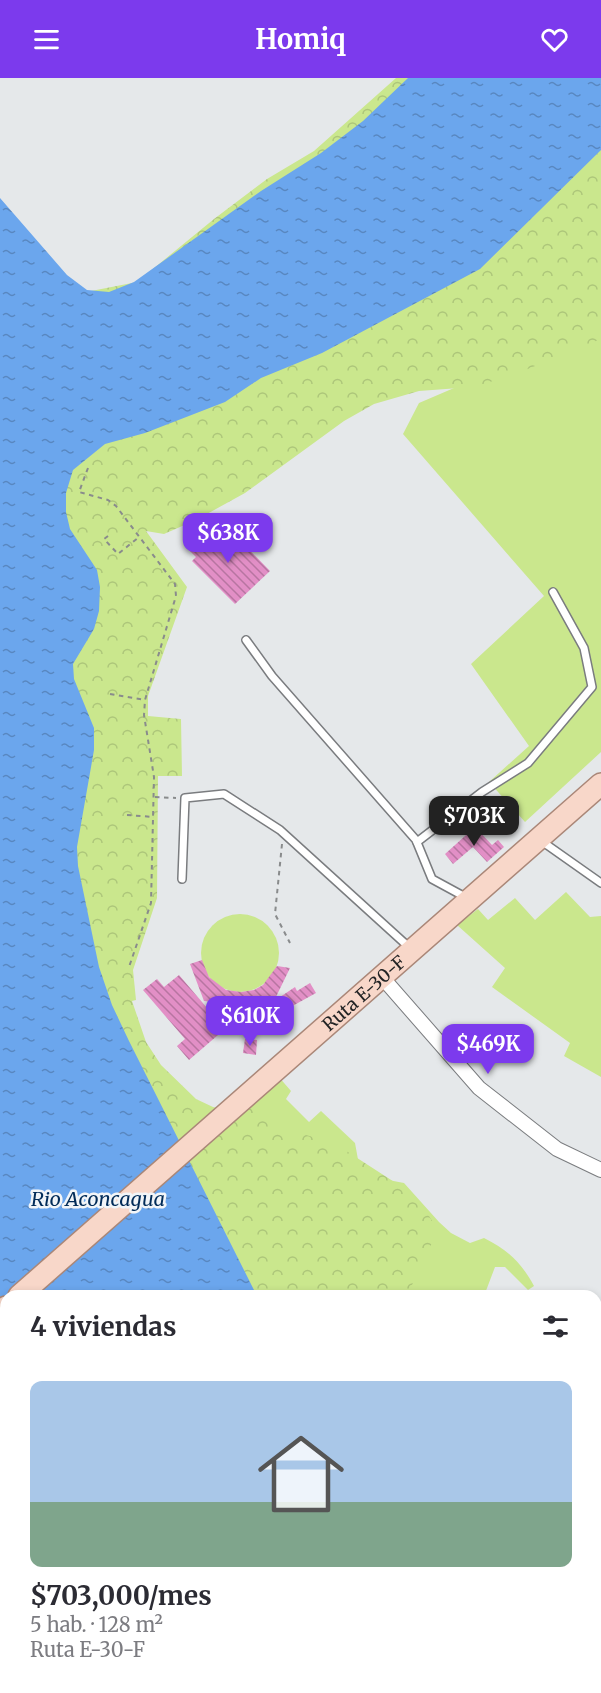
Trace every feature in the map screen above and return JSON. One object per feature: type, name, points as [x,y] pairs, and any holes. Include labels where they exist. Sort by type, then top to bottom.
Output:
[{"type":"main road","name":"Ruta E-30-F","points":[[25,1290],[601,784]]},
{"type":"street","points":[[381,976],[479,1088],[557,1149],[601,1170]]},
{"type":"lane","points":[[417,842],[482,792],[528,763],[592,687],[584,648],[553,592]]},
{"type":"lane","points":[[246,640],[272,676],[417,842],[432,879],[469,899]]},
{"type":"lane","points":[[182,879],[185,798],[224,794],[283,832],[412,950]]},
{"type":"lane","points":[[538,839],[601,883]]},
{"type":"path","points":[[87,468],[80,492],[108,500],[116,506],[175,584],[176,596],[145,700],[144,716],[154,777],[151,903],[129,967]]},
{"type":"path","points":[[108,536],[104,539],[118,554],[139,537]]},
{"type":"path","points":[[110,694],[145,700]]},
{"type":"path","points":[[154,797],[185,798]]},
{"type":"path","points":[[127,816],[154,818]]},
{"type":"path","points":[[283,832],[275,914],[290,943]]},
{"type":"green space","name":"Rio Aconcagua","points":[[396,78],[601,78],[601,339],[513,375],[473,387],[419,391],[374,404],[344,421],[245,493],[196,520],[164,534],[146,531],[187,587],[148,696],[148,716],[181,719],[182,776],[158,776],[157,898],[133,970],[136,1000],[132,1001],[146,1042],[161,1065],[196,1099],[213,1107],[241,1113],[252,1106],[262,1106],[278,1127],[334,1143],[402,1187],[426,1211],[437,1229],[425,1261],[409,1290],[0,1290],[0,199],[69,282],[86,292],[137,282],[267,179],[314,151]]},
{"type":"green space","points":[[601,209],[601,752],[525,822],[489,782],[529,746],[471,664],[544,596],[403,434],[419,403],[482,376]]},
{"type":"green space","points":[[566,892],[590,917],[601,916],[601,1077],[564,1056],[570,1043],[492,987],[505,968],[457,925],[478,909],[488,920],[515,898],[535,920]]},
{"type":"green space","points":[[240,914],[255,917],[267,926],[276,938],[279,953],[276,968],[267,980],[255,989],[240,992],[225,989],[213,980],[204,968],[201,953],[204,938],[213,926],[225,917]]},
{"type":"green space","points":[[278,1076],[291,1091],[286,1099],[309,1122],[321,1111],[355,1143],[359,1165],[383,1179],[404,1183],[451,1233],[470,1243],[484,1238],[500,1247],[519,1263],[534,1286],[528,1290],[505,1267],[495,1267],[486,1290],[254,1290],[188,1158]]},
{"type":"water","name":"Rio Aconcagua","points":[[408,78],[601,78],[601,150],[480,269],[322,353],[261,378],[225,402],[145,433],[105,444],[73,470],[66,493],[66,512],[70,529],[97,570],[100,587],[99,611],[94,629],[73,664],[74,679],[94,728],[94,750],[77,847],[78,866],[99,967],[112,1005],[129,1041],[254,1290],[0,1290],[0,198],[67,275],[87,290],[109,292],[134,282],[261,191],[321,153],[363,121]]},
{"type":"building","points":[[228,528],[270,571],[235,604],[192,561],[196,557],[184,545],[195,534],[208,548]]},
{"type":"building","points":[[498,806],[510,820],[503,826],[491,812]]},
{"type":"building","points":[[475,827],[492,845],[498,840],[504,847],[487,862],[473,847],[453,864],[445,854]]},
{"type":"building","points":[[202,960],[209,977],[226,990],[241,992],[254,990],[263,985],[277,966],[290,968],[274,1001],[295,987],[297,991],[310,983],[316,993],[278,1014],[267,997],[247,1005],[204,1001],[190,964]]},
{"type":"building","points":[[179,975],[225,1029],[189,1060],[177,1046],[185,1039],[143,990],[157,979],[164,987]]},
{"type":"building","points":[[245,1039],[257,1040],[256,1055],[243,1053]]}]
